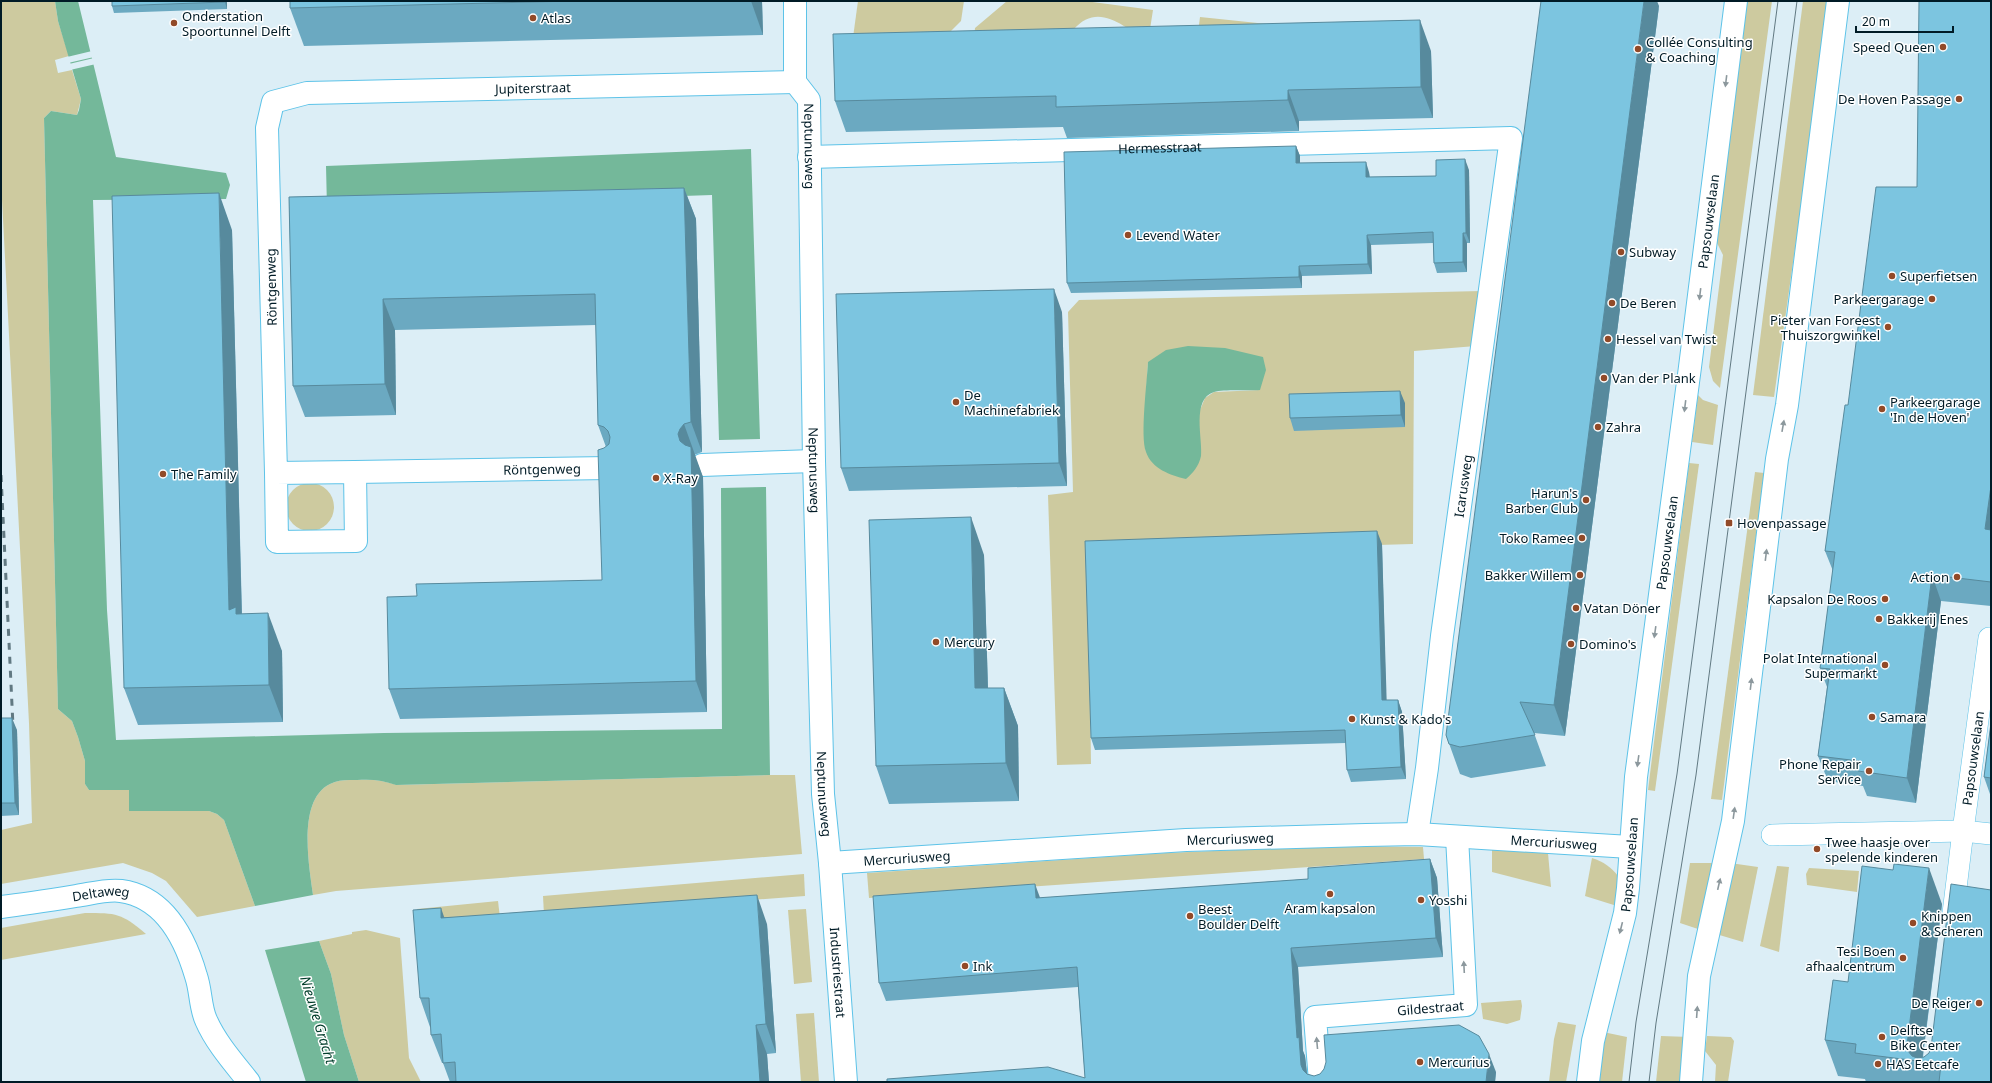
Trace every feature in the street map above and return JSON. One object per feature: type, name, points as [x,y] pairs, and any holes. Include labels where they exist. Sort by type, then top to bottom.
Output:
[{"type":"street","points":[[795,1],[795,82]]},
{"type":"street","name":"Papsouwselaan","points":[[1588,1082],[1593,1041],[1625,913],[1636,777],[1685,407],[1736,1]]},
{"type":"street","points":[[1691,1082],[1699,976],[1733,821],[1741,764],[1777,458],[1787,405],[1838,1]]},
{"type":"street","name":"Jupiterstraat","points":[[273,102],[308,93],[795,82]]},
{"type":"street","name":"Neptunusweg","points":[[795,82],[809,100],[814,461],[823,794],[830,863]]},
{"type":"street","name":"Röntgenweg","points":[[273,102],[268,128],[278,542],[356,541],[355,472]]},
{"type":"street","name":"Hermesstraat","points":[[809,157],[1511,138]]},
{"type":"street","name":"Icarusweg","points":[[1417,834],[1427,768],[1442,636],[1511,138]]},
{"type":"street","points":[[702,465],[814,461]]},
{"type":"street","name":"Röntgenweg","points":[[276,473],[609,468]]},
{"type":"street","name":"Papsouwselaan","points":[[1951,932],[1989,638]]},
{"type":"street","points":[[1772,835],[1963,831],[1991,834]]},
{"type":"street","name":"Mercuriusweg","points":[[830,863],[1186,840],[1417,834],[1630,847]]},
{"type":"street","name":"Gildestraat","points":[[1320,1082],[1315,1017],[1466,1006],[1457,837]]},
{"type":"street","name":"Industriestraat","points":[[830,863],[846,1082]]},
{"type":"street","name":"Deltaweg","points":[[1,908],[88,894],[119,891],[141,895],[163,910],[176,929],[196,976],[206,1020],[231,1060],[249,1082]]},
{"type":"shaded area","points":[[1,1],[55,1],[58,21],[69,56],[55,60],[58,73],[72,70],[81,99],[77,115],[51,111],[44,118],[58,709],[72,721],[85,761],[85,784],[89,790],[129,790],[130,811],[209,811],[217,814],[224,820],[255,906],[197,917],[166,881],[152,873],[123,863],[1,884],[1,830],[32,823],[29,723],[1,180]]},
{"type":"shaded area","points":[[858,1],[964,1],[961,21],[944,38],[851,52]]},
{"type":"shaded area","points":[[1007,1],[1085,1],[1153,10],[1148,42],[1129,29],[1110,19],[1092,17],[1082,22],[1073,30],[973,49],[975,28]]},
{"type":"shaded area","points":[[1744,1],[1772,1],[1720,388],[1713,381],[1709,367],[1723,255],[1713,235],[1718,235]]},
{"type":"shaded area","points":[[1803,1],[1830,1],[1774,397],[1753,395]]},
{"type":"shaded area","points":[[1200,17],[1286,26],[1197,41]]},
{"type":"shaded area","points":[[1482,291],[1476,346],[1414,351],[1413,544],[1088,553],[1091,764],[1057,765],[1048,495],[1073,492],[1068,312],[1079,300]],"holes":[[[1148,362],[1260,390],[1214,392],[1205,398],[1200,410],[1146,452],[1144,430]]]},
{"type":"shaded area","points":[[1698,395],[1703,400],[1718,405],[1713,445],[1692,442]]},
{"type":"shaded area","points":[[1689,463],[1699,464],[1655,791],[1648,790]]},
{"type":"shaded area","points":[[1755,472],[1764,473],[1722,800],[1711,799]]},
{"type":"shaded area","points":[[310,483],[319,485],[327,490],[332,498],[334,507],[332,516],[327,524],[319,529],[310,531],[301,529],[293,524],[288,516],[286,507],[288,498],[293,490],[301,485]]},
{"type":"shaded area","points":[[795,775],[802,854],[336,891],[313,895],[308,851],[309,819],[313,804],[320,792],[330,784],[337,781],[372,780],[397,785]]},
{"type":"shaded area","points":[[1333,846],[1423,847],[1424,859],[869,898],[867,873],[1166,853]]},
{"type":"shaded area","points":[[1492,850],[1548,853],[1551,887],[1492,872]]},
{"type":"shaded area","points":[[1592,858],[1607,865],[1618,876],[1617,906],[1585,896]]},
{"type":"shaded area","points":[[1690,863],[1715,863],[1698,929],[1680,923]]},
{"type":"shaded area","points":[[1730,863],[1758,867],[1743,942],[1716,934]]},
{"type":"shaded area","points":[[1777,866],[1789,867],[1779,952],[1760,946]]},
{"type":"shaded area","points":[[1809,868],[1859,871],[1857,892],[1807,885],[1806,874]]},
{"type":"shaded area","points":[[804,874],[805,896],[544,915],[543,896]]},
{"type":"shaded area","points":[[498,901],[500,918],[418,925],[417,909]]},
{"type":"shaded area","points":[[806,909],[812,982],[794,984],[788,910]]},
{"type":"shaded area","points":[[85,913],[105,913],[124,918],[146,934],[1,960],[1,928]]},
{"type":"shaded area","points":[[366,930],[400,938],[409,1058],[421,1082],[359,1082],[344,1035],[331,974],[319,941],[352,934],[352,932]]},
{"type":"shaded area","points":[[1521,1000],[1522,1006],[1520,1020],[1507,1024],[1483,1019],[1481,1003]]},
{"type":"shaded area","points":[[814,1013],[819,1082],[801,1082],[796,1014]]},
{"type":"shaded area","points":[[1558,1022],[1576,1025],[1566,1082],[1549,1082],[1554,1039]]},
{"type":"shaded area","points":[[1603,1032],[1627,1037],[1622,1082],[1594,1082]]},
{"type":"shaded area","points":[[1661,1036],[1690,1037],[1686,1082],[1656,1082]]},
{"type":"shaded area","points":[[1707,1036],[1731,1037],[1734,1041],[1728,1082],[1715,1082],[1716,1065],[1705,1051]]},
{"type":"water","points":[[55,1],[78,1],[116,157],[226,173],[230,185],[226,199],[93,200],[107,610],[116,740],[384,733],[722,729],[721,488],[766,487],[770,775],[396,785],[372,780],[337,781],[330,784],[320,792],[313,804],[309,819],[308,851],[313,895],[255,906],[224,820],[217,814],[209,811],[129,811],[129,790],[89,790],[85,784],[85,761],[72,721],[58,709],[44,118],[51,111],[77,115],[81,99],[58,21]]},
{"type":"water","points":[[751,149],[760,439],[719,440],[712,195],[327,208],[326,166]]},
{"type":"water","points":[[1188,346],[1225,348],[1263,357],[1266,370],[1260,390],[1218,391],[1207,396],[1200,411],[1201,456],[1199,463],[1186,479],[1162,470],[1149,458],[1144,444],[1144,408],[1148,362],[1166,350]]},
{"type":"water","name":"Nieuwe Gracht","points":[[319,941],[331,974],[344,1035],[359,1082],[306,1082],[265,950]]},
{"type":"pier","points":[[92,51],[94,57],[68,63],[67,57]]},
{"type":"pier","points":[[94,58],[96,64],[70,70],[69,64]]},
{"type":"building","points":[[112,1],[224,1],[225,2],[112,6]]},
{"type":"building","points":[[290,1],[573,1],[290,8]]},
{"type":"building","points":[[1541,1],[1644,1],[1554,705],[1520,702],[1535,735],[1460,747],[1449,744],[1446,735]]},
{"type":"building","points":[[1919,1],[1991,1],[1991,486],[1985,529],[1991,530],[1991,582],[1932,575],[1907,778],[1858,771],[1859,761],[1818,756],[1830,669],[1820,668],[1835,552],[1825,551],[1845,405],[1848,405],[1876,187],[1917,187]]},
{"type":"building","points":[[1420,20],[1421,87],[1288,90],[1288,100],[1056,107],[1056,96],[835,101],[833,34]]},
{"type":"building","points":[[1296,146],[1296,163],[1366,162],[1366,177],[1436,176],[1436,160],[1465,159],[1466,233],[1463,233],[1463,262],[1434,263],[1433,232],[1367,235],[1368,264],[1299,266],[1299,277],[1067,283],[1064,152]]},
{"type":"building","name":"X-Ray","points":[[684,188],[691,422],[684,424],[678,434],[680,441],[691,447],[696,681],[389,689],[387,597],[417,596],[416,584],[602,580],[598,450],[609,444],[610,437],[608,431],[604,427],[598,425],[595,294],[383,299],[385,384],[293,386],[289,197]]},
{"type":"building","name":"The Family","points":[[219,193],[229,610],[236,607],[236,614],[268,613],[269,685],[124,688],[112,196]]},
{"type":"building","name":"De Machinefabriek","points":[[1054,289],[1059,463],[841,468],[836,294]]},
{"type":"building","points":[[1400,391],[1401,415],[1290,418],[1289,394]]},
{"type":"building","name":"Mercury","points":[[971,517],[975,688],[1004,688],[1006,763],[876,766],[869,520]]},
{"type":"building","points":[[1377,531],[1382,700],[1398,700],[1401,767],[1347,770],[1345,730],[1091,738],[1085,541]]},
{"type":"building","points":[[1,718],[12,718],[15,803],[1,803]]},
{"type":"building","points":[[1991,723],[1991,778],[1984,777]]},
{"type":"building","points":[[1430,859],[1436,938],[1291,948],[1297,1038],[1299,1037],[1301,1065],[1307,1074],[1314,1076],[1320,1074],[1324,1069],[1326,1062],[1324,1035],[1459,1025],[1479,1036],[1489,1054],[1486,1082],[887,1082],[887,1079],[1048,1067],[1085,1078],[1077,967],[879,983],[873,896],[1035,884],[1036,898],[1308,879],[1308,868]]},
{"type":"building","points":[[1894,864],[1929,868],[1907,1045],[1908,1051],[1912,1056],[1917,1058],[1924,1057],[1929,1053],[1931,1048],[1951,884],[1991,890],[1991,1082],[1939,1082],[1941,1064],[1855,1053],[1856,1044],[1825,1040],[1833,980],[1848,982],[1862,866],[1893,870]]},
{"type":"building","points":[[757,895],[766,1024],[756,1025],[760,1082],[456,1082],[455,1062],[443,1063],[441,1034],[431,1035],[429,998],[420,998],[413,910],[441,908],[441,918]]},
{"type":"tram line","points":[[1629,1082],[1636,1022],[1677,774],[1778,1]]},
{"type":"tram line","points":[[1649,1082],[1656,1023],[1696,775],[1797,1]]},
{"type":"railway","points":[[1,475],[13,726]]},
{"type":"place","name":"Atlas","points":[[533,18]]},
{"type":"place","name":"Onderstation Spoortunnel Delft","points":[[174,23]]},
{"type":"place","name":"Speed Queen","points":[[1943,47]]},
{"type":"place","name":"Collée Consulting & Coaching","points":[[1638,49]]},
{"type":"place","name":"De Hoven Passage","points":[[1959,99]]},
{"type":"place","name":"Levend Water","points":[[1128,235]]},
{"type":"place","name":"Subway","points":[[1621,252]]},
{"type":"place","name":"Superfietsen","points":[[1892,276]]},
{"type":"place","name":"Parkeergarage","points":[[1932,299]]},
{"type":"place","name":"De Beren","points":[[1612,303]]},
{"type":"place","name":"Pieter van Foreest Thuiszorgwinkel","points":[[1888,327]]},
{"type":"place","name":"Hessel van Twist","points":[[1608,339]]},
{"type":"place","name":"Van der Plank","points":[[1604,378]]},
{"type":"place","name":"De Machinefabriek","points":[[956,402]]},
{"type":"place","name":"Parkeergarage 'In de Hoven'","points":[[1882,409]]},
{"type":"place","name":"Zahra","points":[[1598,427]]},
{"type":"place","name":"The Family","points":[[163,474]]},
{"type":"place","name":"X-Ray","points":[[656,478]]},
{"type":"place","name":"Harun's Barber Club","points":[[1586,500]]},
{"type":"place","name":"Hovenpassage","points":[[1729,523]]},
{"type":"place","name":"Toko Ramee","points":[[1582,538]]},
{"type":"place","name":"Bakker Willem","points":[[1580,575]]},
{"type":"place","name":"Action","points":[[1957,577]]},
{"type":"place","name":"Kapsalon De Roos","points":[[1885,599]]},
{"type":"place","name":"Vatan Döner","points":[[1576,608]]},
{"type":"place","name":"Bakkerij Enes","points":[[1879,619]]},
{"type":"place","name":"Mercury","points":[[936,642]]},
{"type":"place","name":"Domino's","points":[[1571,644]]},
{"type":"place","name":"Polat International Supermarkt","points":[[1885,665]]},
{"type":"place","name":"Samara","points":[[1872,717]]},
{"type":"place","name":"Kunst & Kado's","points":[[1352,719]]},
{"type":"place","name":"Phone Repair Service","points":[[1869,771]]},
{"type":"place","name":"Twee haasje over spelende kinderen","points":[[1817,849]]},
{"type":"place","name":"Aram kapsalon","points":[[1330,894]]},
{"type":"place","name":"Yosshi","points":[[1421,900]]},
{"type":"place","name":"Beest Boulder Delft","points":[[1190,916]]},
{"type":"place","name":"Knippen & Scheren","points":[[1913,923]]},
{"type":"place","name":"Tesi Boen afhaalcentrum","points":[[1903,958]]},
{"type":"place","name":"Ink","points":[[965,966]]},
{"type":"place","name":"De Reiger","points":[[1979,1003]]},
{"type":"place","name":"Delftse Bike Center","points":[[1882,1037]]},
{"type":"place","name":"Mercurius","points":[[1420,1062]]},
{"type":"place","name":"HAS Eetcafe","points":[[1878,1064]]}]
